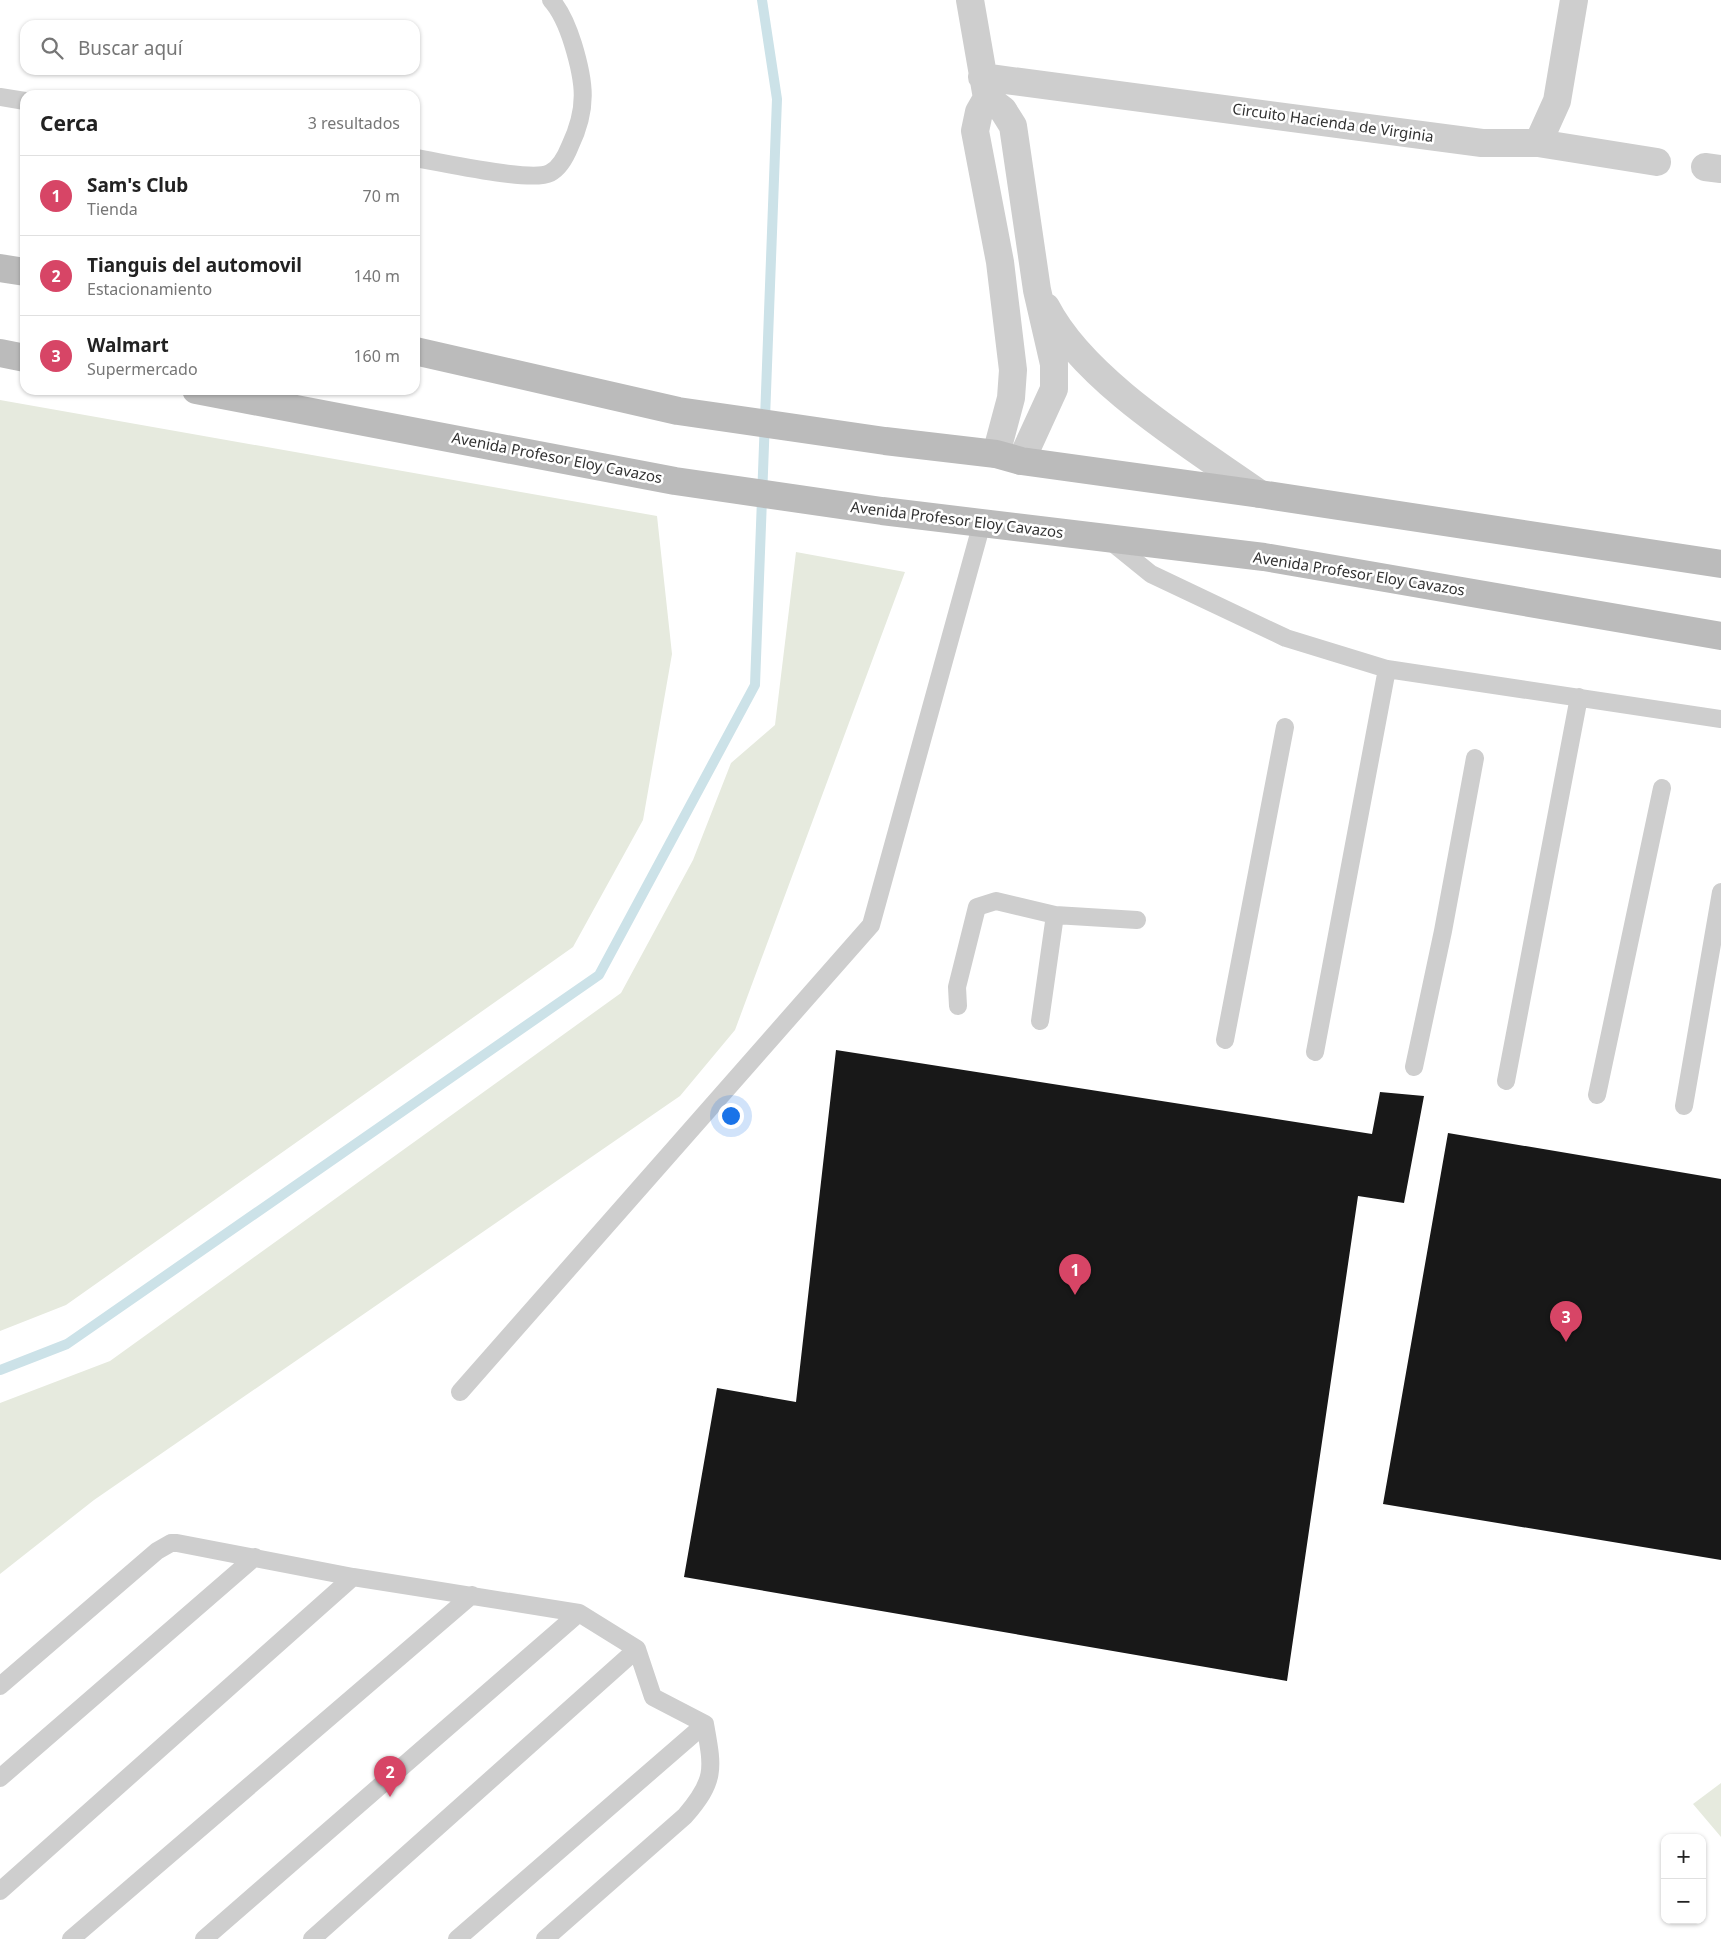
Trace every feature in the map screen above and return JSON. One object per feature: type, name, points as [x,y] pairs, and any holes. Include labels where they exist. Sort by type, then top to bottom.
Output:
[{"type":"main road","points":[[0,268],[20,271]]},
{"type":"main road","points":[[420,352],[678,411],[1009,457],[1721,564]]},
{"type":"main road","points":[[0,353],[20,357]]},
{"type":"main road","name":"Avenida Profesor Eloy Cavazos","points":[[222,395],[675,481],[882,511],[1264,557],[1721,636]]},
{"type":"street","points":[[970,0],[984,87],[975,131],[1000,262],[1013,370],[1009,457]]},
{"type":"street","points":[[1538,142],[1557,101],[1574,0]]},
{"type":"street","points":[[984,87],[1003,110],[1013,126],[1037,290],[1054,364],[1054,389],[1009,457]]},
{"type":"street","name":"Circuito Hacienda de Virginia","points":[[984,87],[1482,143],[1538,142],[1657,162]]},
{"type":"street","points":[[1037,290],[1055,325],[1097,371],[1157,422],[1260,494]]},
{"type":"lane","points":[[420,159],[531,176],[550,173],[564,160],[580,121],[584,87],[583,76],[570,33],[558,7],[551,0]]},
{"type":"lane","points":[[0,97],[20,99]]},
{"type":"lane","points":[[460,1392],[871,925],[982,523]]},
{"type":"lane","points":[[1108,538],[1150,574],[1286,638],[1387,669],[1721,719]]},
{"type":"lane","points":[[1315,1052],[1387,669]]},
{"type":"lane","points":[[1506,1081],[1579,697]]},
{"type":"lane","points":[[1225,1040],[1285,727]]},
{"type":"lane","points":[[1414,1067],[1443,931],[1475,758]]},
{"type":"lane","points":[[1597,1095],[1662,788]]},
{"type":"lane","points":[[1684,1106],[1721,892]]},
{"type":"lane","points":[[958,1006],[957,987],[977,907],[996,901],[1055,915],[1137,920]]},
{"type":"lane","points":[[1040,1021],[1055,915]]},
{"type":"lane","points":[[0,1686],[157,1551],[166,1545],[177,1543],[353,1577],[578,1612],[637,1649],[653,1697],[705,1724]]},
{"type":"lane","points":[[0,1778],[255,1557]]},
{"type":"lane","points":[[0,1891],[353,1577]]},
{"type":"lane","points":[[71,1939],[472,1595]]},
{"type":"lane","points":[[204,1939],[578,1612]]},
{"type":"lane","points":[[312,1939],[637,1649]]},
{"type":"lane","points":[[457,1939],[705,1724]]},
{"type":"lane","points":[[545,1939],[685,1816],[702,1797],[712,1766],[705,1724]]},
{"type":"shaded area","points":[[0,400],[657,516],[672,654],[643,820],[573,947],[66,1305],[0,1331]]},
{"type":"shaded area","points":[[796,552],[905,572],[735,1030],[680,1096],[94,1500],[0,1574],[0,1403],[110,1361],[621,993],[693,860],[731,763],[775,725]]},
{"type":"shaded area","points":[[1721,1783],[1721,1837],[1693,1804]]},
{"type":"building","points":[[836,1050],[1372,1134],[1380,1092],[1424,1096],[1404,1203],[1358,1196],[1287,1681],[684,1577],[717,1388],[796,1402]]},
{"type":"building","points":[[1448,1133],[1721,1179],[1721,1560],[1383,1504]]},
{"type":"waterway","points":[[0,1370],[67,1344],[599,975],[755,685],[777,99],[762,0]]},
{"type":"place","name":"Sam's Club","points":[[1075,1295]]},
{"type":"place","name":"Walmart","points":[[1566,1342]]},
{"type":"place","name":"Tianguis del automovil","points":[[390,1797]]}]
